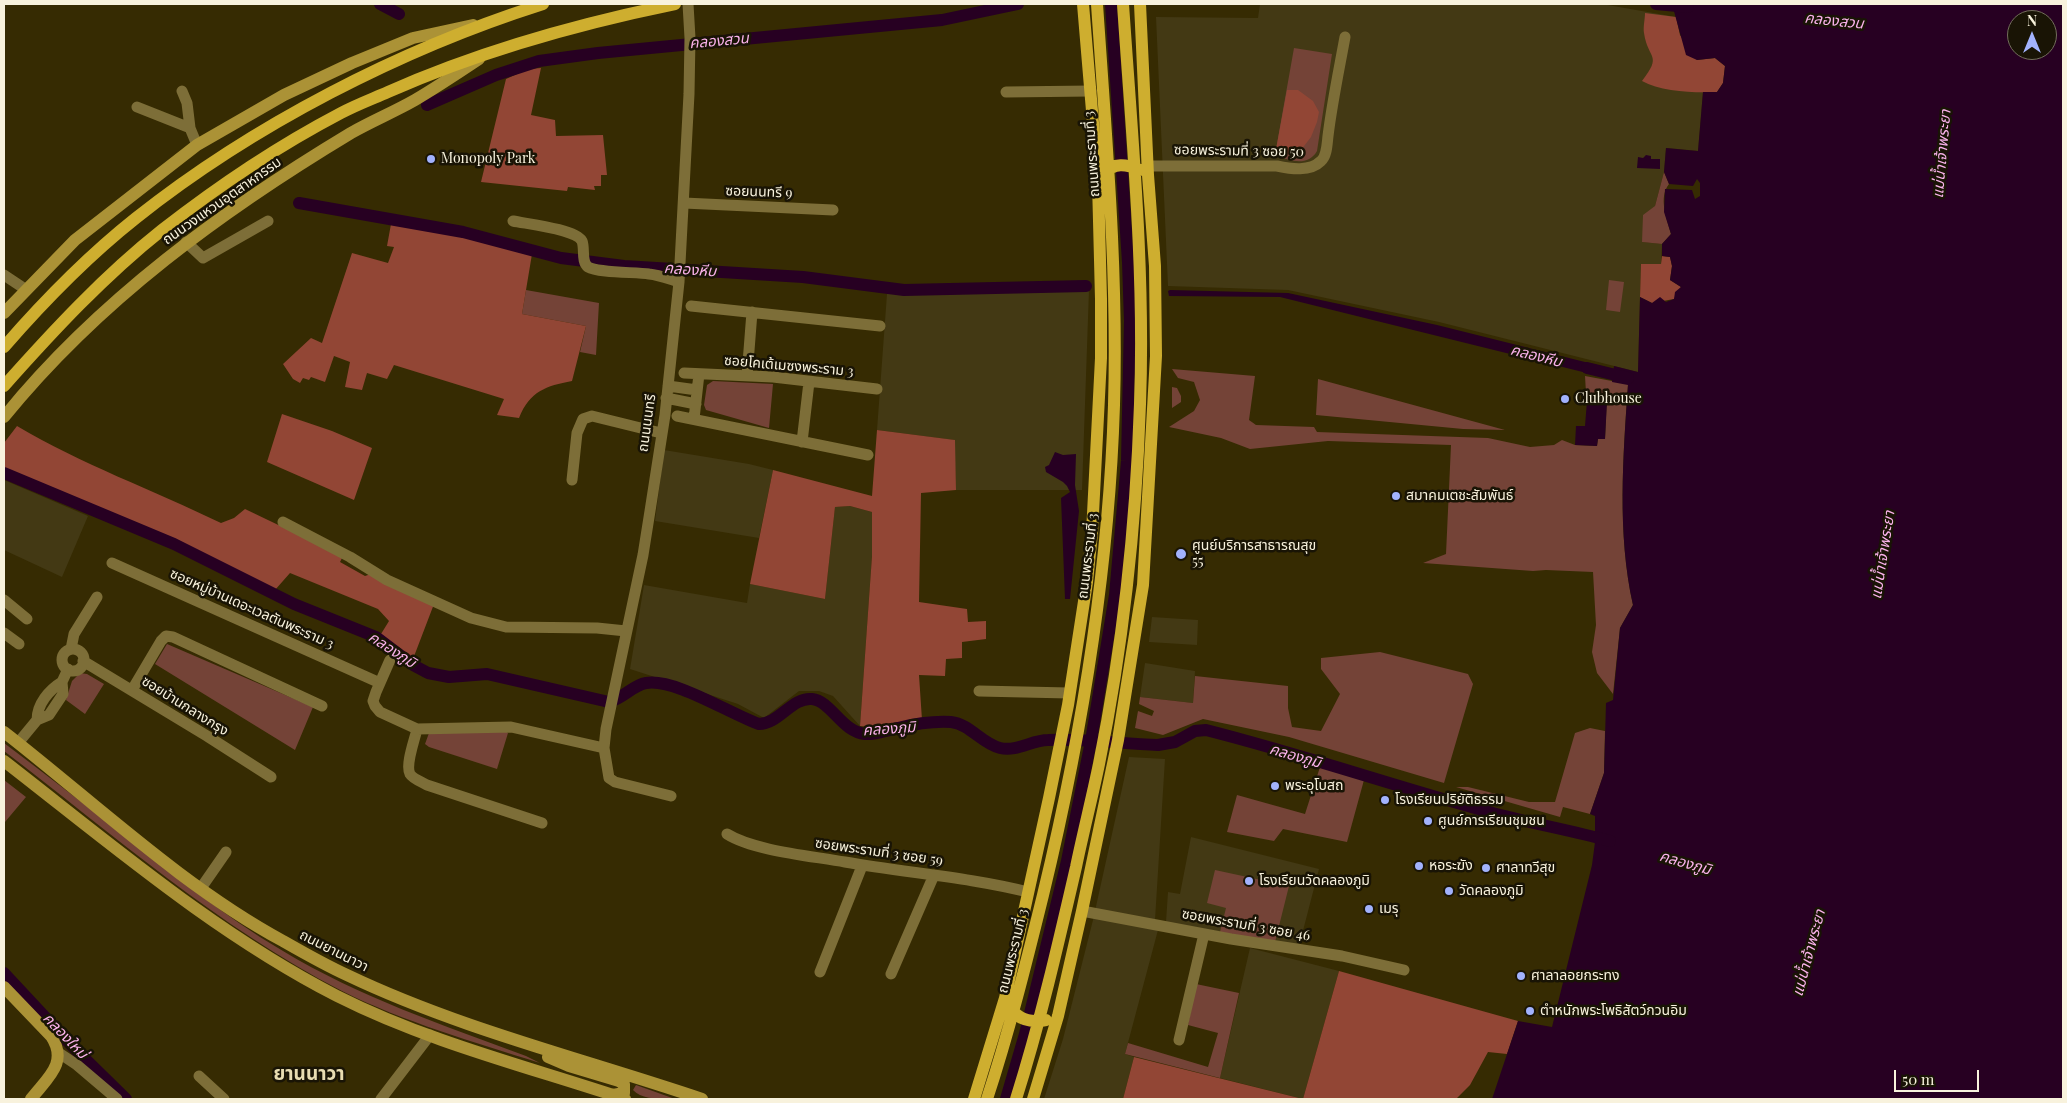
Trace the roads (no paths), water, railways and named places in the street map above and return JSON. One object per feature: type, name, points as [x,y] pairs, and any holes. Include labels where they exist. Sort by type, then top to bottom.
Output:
[{"type":"main road","points":[[4,313],[25,289],[79,237],[197,145],[284,95],[352,63],[413,38],[487,22],[542,4]]},
{"type":"main road","name":"ถนนวงแหวนอุตสาหกรรม","points":[[4,386],[54,330],[107,277],[162,230],[218,189],[278,150],[342,113],[417,79],[489,52],[616,16],[675,4]]},
{"type":"main road","points":[[1075,4],[1086,30]]},
{"type":"main road","name":"ถนนพระรามที่ 3","points":[[974,1099],[1005,998],[1062,734],[1087,582],[1097,461],[1101,358],[1098,182],[1083,4]]},
{"type":"main road","name":"ถนนพระรามที่ 3","points":[[987,1099],[1030,947],[1072,767],[1090,664],[1107,528],[1114,404],[1114,267],[1097,4]]},
{"type":"main road","points":[[1016,1099],[1046,996],[1099,763],[1123,617],[1132,533],[1140,404],[1141,307],[1138,220],[1123,4]]},
{"type":"main road","points":[[1032,1099],[1058,1016],[1082,911],[1118,740],[1143,585],[1156,356],[1155,266],[1148,170],[1140,4]]},
{"type":"main road","points":[[4,347],[33,314],[136,218],[268,127],[328,94],[487,22]]},
{"type":"main road","name":"ถนนวงแหวนอุตสาหกรรม","points":[[4,417],[22,394],[109,306],[186,242],[292,170],[353,132],[415,100],[489,52]]},
{"type":"main road","points":[[1098,182],[1112,166],[1122,164],[1148,170]]},
{"type":"main road","name":"ถนนยานนาวา","points":[[4,732],[88,801],[213,898],[281,941],[346,975],[420,1006],[702,1099]]},
{"type":"main road","points":[[4,761],[148,873],[262,954],[337,996],[430,1036],[625,1099]]},
{"type":"main road","points":[[4,987],[51,1036],[59,1053],[56,1066],[31,1099]]},
{"type":"main road","points":[[1005,998],[1013,1012],[1029,1021],[1058,1016]]},
{"type":"main road","points":[[544,1048],[548,1057],[569,1066],[619,1080],[625,1088],[624,1093],[613,1095]]},
{"type":"street","name":"ถนนนนทรี","points":[[671,796],[615,782],[609,778],[604,748],[613,694],[643,555],[668,386],[680,274],[684,203],[690,43],[688,4]]},
{"type":"street","name":"ซอยพระรามที่ 3 ซอย 50","points":[[1148,170],[1277,166],[1296,170],[1315,166],[1323,160],[1327,147],[1331,111],[1344,37]]},
{"type":"street","points":[[1006,92],[1090,91]]},
{"type":"street","points":[[182,92],[187,103],[190,128],[197,145]]},
{"type":"street","points":[[137,107],[190,128]]},
{"type":"street","name":"ซอยนนทรี 9","points":[[684,203],[833,210]]},
{"type":"street","points":[[186,242],[202,258],[268,221]]},
{"type":"street","points":[[513,221],[558,229],[577,236],[582,240],[588,267],[597,270],[680,274]]},
{"type":"street","points":[[4,276],[25,289]]},
{"type":"street","points":[[691,306],[880,326]]},
{"type":"street","points":[[747,376],[752,312]]},
{"type":"street","name":"ซอยโคเต้เมซงพระราม 3","points":[[684,373],[747,376],[876,390]]},
{"type":"street","points":[[694,419],[699,374]]},
{"type":"street","points":[[802,442],[808,382]]},
{"type":"street","points":[[668,386],[697,390]]},
{"type":"street","points":[[666,398],[696,404]]},
{"type":"street","points":[[572,480],[577,433],[583,419],[592,416],[662,433]]},
{"type":"street","points":[[677,416],[868,455]]},
{"type":"street","points":[[283,522],[350,557],[387,580],[471,618],[506,627],[597,628],[626,631]]},
{"type":"street","name":"ซอยหมู่บ้านเดอะเวลตันพระราม 3","points":[[112,563],[380,683]]},
{"type":"street","points":[[83,662],[77,670],[68,669],[63,664],[62,658],[65,652],[71,649],[74,634],[96,597]]},
{"type":"street","points":[[4,615],[7,602],[27,619]]},
{"type":"street","points":[[4,633],[18,644]]},
{"type":"street","points":[[132,690],[161,641],[166,636],[173,637],[322,706]]},
{"type":"street","name":"ซอยบ้านกลางกรุง","points":[[71,649],[80,653],[83,662],[132,690],[270,777]]},
{"type":"street","points":[[390,660],[373,701],[380,712],[417,729],[511,727],[604,748]]},
{"type":"street","points":[[18,744],[37,720],[49,715],[63,694],[62,682],[68,669]]},
{"type":"street","points":[[979,691],[1069,693]]},
{"type":"street","points":[[417,729],[409,764],[410,774],[415,779],[427,785],[542,823]]},
{"type":"street","name":"ซอยพระรามที่ 3 ซอย 59","points":[[728,834],[739,840],[781,851],[862,866],[983,881],[1028,892]]},
{"type":"street","points":[[201,888],[226,852]]},
{"type":"street","points":[[820,972],[862,866]]},
{"type":"street","points":[[891,974],[934,875]]},
{"type":"street","name":"ซอยพระรามที่ 3 ซอย 46","points":[[1082,911],[1204,934],[1342,956],[1404,970]]},
{"type":"street","points":[[1179,1040],[1204,934]]},
{"type":"street","points":[[381,1099],[430,1036]]},
{"type":"street","points":[[59,1053],[77,1065],[117,1099]]},
{"type":"street","points":[[199,1076],[224,1099]]},
{"type":"water","name":"แม่น้ำเจ้าพระยา","points":[[1672,4],[2063,4],[2063,1099],[1492,1099],[1518,1021],[1552,1027],[1592,865],[1595,842],[1595,816],[1590,814],[1604,773],[1606,703],[1613,700],[1620,628],[1633,605],[1628,578],[1623,523],[1623,467],[1628,385],[1612,382],[1614,366],[1638,372],[1640,297],[1652,303],[1660,297],[1666,302],[1674,299],[1675,292],[1681,287],[1670,280],[1672,266],[1670,257],[1662,256],[1662,244],[1671,234],[1664,212],[1665,189],[1692,190],[1695,199],[1700,196],[1700,183],[1697,179],[1693,186],[1669,184],[1664,172],[1666,148],[1698,151],[1703,92],[1717,92],[1723,83],[1725,66],[1715,58],[1697,60],[1686,55]]},
{"type":"water","points":[[1646,155],[1651,156],[1651,159],[1660,159],[1660,169],[1637,168],[1638,157],[1643,158]]},
{"type":"water","points":[[1168,291],[1288,293],[1437,325],[1605,367],[1603,377],[1280,297],[1169,296]]},
{"type":"water","points":[[1587,401],[1607,402],[1605,439],[1598,439],[1597,446],[1575,445],[1576,426],[1585,426]]},
{"type":"water","points":[[1055,452],[1063,455],[1076,454],[1075,485],[1079,511],[1070,599],[1065,599],[1061,498],[1070,492],[1063,482],[1046,472],[1045,467],[1049,465]]},
{"type":"waterway","points":[[380,4],[399,14]]},
{"type":"waterway","name":"คลองสวน","points":[[427,105],[496,75],[539,61],[598,53],[942,20],[1018,4]]},
{"type":"waterway","points":[[1006,1099],[1025,1034],[1067,861],[1091,741],[1115,595],[1127,461],[1130,321],[1128,262],[1111,4]]},
{"type":"waterway","name":"คลองสวน","points":[[1656,4],[1688,7]]},
{"type":"waterway","name":"คลองหีบ","points":[[299,203],[463,232],[561,258],[624,266],[803,277],[904,290],[1086,286]]},
{"type":"waterway","name":"คลองหีบ","points":[[1587,368],[1628,378]]},
{"type":"waterway","name":"คลองภูมิ","points":[[4,473],[174,544],[294,604],[376,637],[413,665],[428,673],[449,677],[487,674],[609,702],[641,684],[658,683],[687,691],[759,724],[773,720],[798,702],[812,699],[825,705],[843,723],[857,732],[873,734],[917,724],[951,722],[964,726],[987,743],[1006,749],[1042,741],[1062,740],[1158,745],[1175,742],[1195,731],[1206,730],[1277,749],[1489,812],[1610,841]]},
{"type":"waterway","name":"คลองใหม่","points":[[4,973],[73,1047],[126,1099]]},
{"type":"place","name":"Monopoly Park","points":[[431,159]]},
{"type":"place","name":"Clubhouse","points":[[1565,399]]},
{"type":"place","name":"สมาคมเตชะสัมพันธ์","points":[[1396,496]]},
{"type":"place","name":"ศูนย์บริการสาธารณสุข 55","points":[[1181,554]]},
{"type":"place","name":"พระอุโบสถ","points":[[1275,786]]},
{"type":"place","name":"โรงเรียนปริยัติธรรม","points":[[1385,800]]},
{"type":"place","name":"ศูนย์การเรียนชุมชน","points":[[1428,821]]},
{"type":"place","name":"หอระฆัง","points":[[1419,866]]},
{"type":"place","name":"ศาลาทวีสุข","points":[[1486,868]]},
{"type":"place","name":"โรงเรียนวัดคลองภูมิ","points":[[1249,881]]},
{"type":"place","name":"วัดคลองภูมิ","points":[[1449,891]]},
{"type":"place","name":"เมรุ","points":[[1369,909]]},
{"type":"place","name":"ศาลาลอยกระทง","points":[[1521,976]]},
{"type":"place","name":"ตำหนักพระโพธิสัตว์กวนอิม","points":[[1530,1011]]},
{"type":"district","name":"ยานนาวา","points":[[309,1074]]}]
